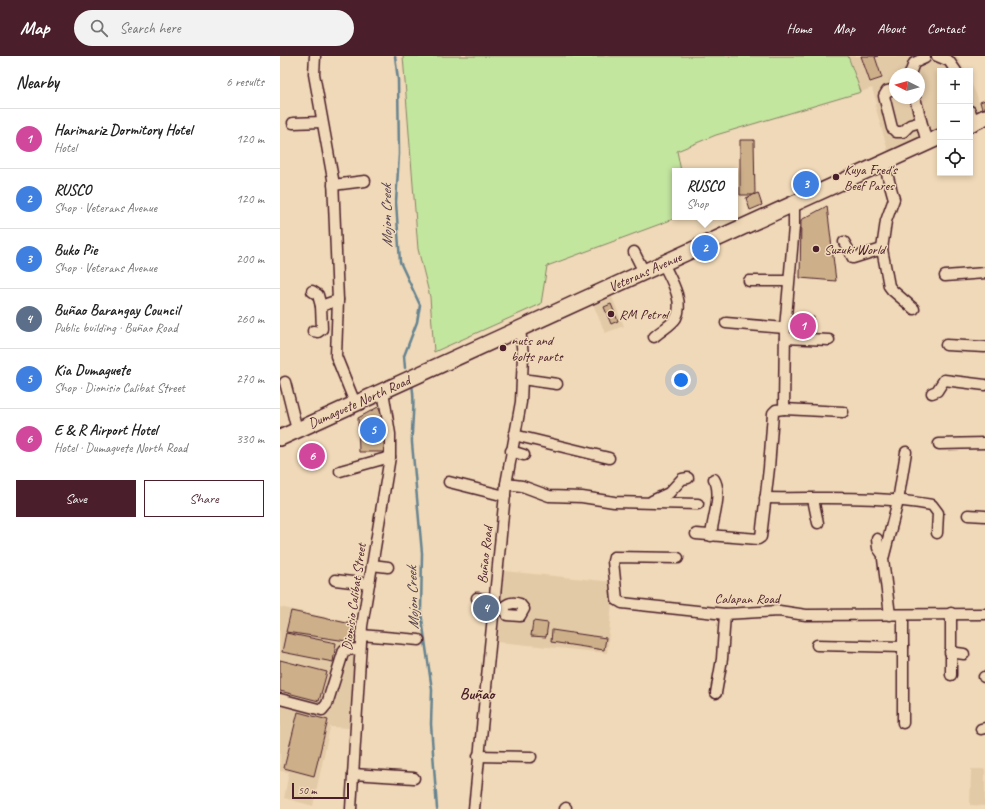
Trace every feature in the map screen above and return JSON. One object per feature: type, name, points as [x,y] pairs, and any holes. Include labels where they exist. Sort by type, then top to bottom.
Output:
[{"type":"highway","name":"Veterans Avenue","points":[[416,377],[934,140]]},
{"type":"highway","name":"Dumaguete North Road","points":[[280,438],[355,403],[416,377]]},
{"type":"street","points":[[316,56],[314,74],[334,185],[338,300],[336,356],[355,403]]},
{"type":"street","points":[[937,56],[948,61],[954,68]]},
{"type":"street","points":[[912,68],[914,63],[925,58]]},
{"type":"street","points":[[889,90],[884,96],[892,128],[896,132],[903,132],[910,125],[921,122]]},
{"type":"street","points":[[916,104],[921,122],[934,140]]},
{"type":"street","points":[[292,123],[322,122]]},
{"type":"street","points":[[884,163],[894,199],[886,221],[882,249],[889,286],[914,309]]},
{"type":"street","points":[[334,185],[365,181]]},
{"type":"street","points":[[784,409],[785,333],[788,281],[794,227],[794,204]]},
{"type":"street","points":[[844,242],[853,258],[882,249]]},
{"type":"street","points":[[634,252],[644,272]]},
{"type":"street","points":[[654,336],[674,320],[677,314],[678,303],[676,290],[663,263]]},
{"type":"street","points":[[945,276],[985,273]]},
{"type":"street","points":[[749,281],[788,281]]},
{"type":"street","points":[[312,291],[318,295],[321,306],[322,330],[318,332],[313,331]]},
{"type":"street","points":[[321,306],[338,300]]},
{"type":"street","points":[[726,323],[829,340]]},
{"type":"street","name":"Buñao Road","points":[[474,809],[478,756],[498,605],[506,484],[521,402],[523,355],[520,329]]},
{"type":"street","points":[[946,345],[985,347]]},
{"type":"street","points":[[522,379],[557,384]]},
{"type":"street","points":[[932,393],[937,391],[944,380],[985,385]]},
{"type":"street","points":[[285,382],[297,430]]},
{"type":"street","name":"Dionisio Calibat Street","points":[[351,809],[361,635],[390,457],[390,434],[383,391]]},
{"type":"street","points":[[696,534],[760,539],[773,413],[776,410],[784,409],[843,412]]},
{"type":"street","points":[[514,435],[609,458]]},
{"type":"street","points":[[939,444],[985,443]]},
{"type":"street","points":[[511,451],[524,455]]},
{"type":"street","points":[[890,615],[883,555],[898,501],[906,452]]},
{"type":"street","points":[[340,471],[390,457]]},
{"type":"street","points":[[648,502],[669,493],[682,479],[688,478]]},
{"type":"street","points":[[711,536],[712,521],[716,509],[716,483],[714,478]]},
{"type":"street","points":[[449,482],[505,496]]},
{"type":"street","points":[[506,484],[522,486],[550,496],[614,502],[698,504]]},
{"type":"street","points":[[765,498],[898,501],[932,506],[938,513],[937,533]]},
{"type":"street","points":[[813,499],[818,523]]},
{"type":"street","points":[[968,515],[985,516]]},
{"type":"street","points":[[877,539],[878,548],[883,555]]},
{"type":"street","name":"Calapan Road","points":[[678,558],[614,557],[613,561],[617,600],[622,603],[725,614],[779,612],[806,616],[951,613],[985,614]]},
{"type":"street","points":[[372,566],[388,567]]},
{"type":"street","points":[[335,580],[369,584]]},
{"type":"street","points":[[477,598],[498,605]]},
{"type":"street","points":[[951,613],[951,675]]},
{"type":"street","points":[[716,692],[722,658],[725,614]]},
{"type":"street","points":[[903,615],[904,723]]},
{"type":"street","points":[[361,635],[419,640]]},
{"type":"street","points":[[817,645],[903,647]]},
{"type":"street","points":[[280,699],[322,710],[327,704],[344,650],[360,649]]},
{"type":"street","points":[[950,652],[964,654]]},
{"type":"street","points":[[478,756],[531,757]]},
{"type":"street","points":[[353,774],[414,778]]},
{"type":"shaded area","points":[[848,56],[957,56],[963,68],[937,68],[937,131],[888,151],[875,105],[877,104],[872,88],[861,92]]},
{"type":"shaded area","points":[[973,87],[977,96],[981,113],[973,117]]},
{"type":"shaded area","points":[[611,295],[624,326],[605,333],[593,304]]},
{"type":"shaded area","points":[[504,571],[614,582],[607,653],[497,642]]},
{"type":"shaded area","points":[[280,607],[357,624],[349,728],[330,727],[313,806],[284,798],[289,772],[280,771]]},
{"type":"shaded area","points":[[971,769],[985,769],[985,806],[970,805]]},
{"type":"green space","points":[[403,56],[848,56],[861,92],[716,135],[677,151],[680,168],[672,168],[672,220],[547,266],[541,304],[434,352],[430,297],[418,249]]},
{"type":"building","points":[[861,56],[878,56],[875,57],[882,78],[870,82]]},
{"type":"building","points":[[985,100],[985,108],[982,109],[980,102]]},
{"type":"building","points":[[740,140],[754,140],[755,195],[740,195]]},
{"type":"building","points":[[758,193],[762,205],[750,210],[746,198]]},
{"type":"building","name":"Suzuki World","points":[[827,206],[836,281],[800,278],[801,220]]},
{"type":"building","name":"RM Petrol","points":[[611,304],[618,321],[611,324],[604,307]]},
{"type":"building","points":[[794,317],[814,317],[812,337],[793,335]]},
{"type":"building","points":[[378,407],[384,419],[387,445],[386,452],[359,452],[358,418]]},
{"type":"building","points":[[478,606],[489,607],[488,618],[477,617]]},
{"type":"building","points":[[291,611],[356,625],[353,642],[286,632]]},
{"type":"building","points":[[533,621],[548,623],[546,637],[531,636]]},
{"type":"building","points":[[552,630],[606,638],[604,650],[551,642]]},
{"type":"building","points":[[286,633],[336,643],[333,662],[282,652]]},
{"type":"building","points":[[280,660],[327,672],[319,701],[280,691]]},
{"type":"building","points":[[298,712],[328,720],[314,776],[284,768]]},
{"type":"waterway","name":"Mojon Creek","points":[[395,56],[398,80],[399,154],[396,202],[400,262],[420,305],[417,322],[404,356],[405,368]]},
{"type":"waterway","name":"Mojon Creek","points":[[412,385],[414,399],[412,443],[422,553],[421,612],[432,690],[431,724],[437,809]]},
{"type":"place","name":"Kuya Fred's Beef Pares","points":[[836,177]]},
{"type":"place","name":"Buko Pie","points":[[806,184]]},
{"type":"place","name":"RUSCO","points":[[705,248]]},
{"type":"place","name":"Suzuki World","points":[[816,249]]},
{"type":"place","name":"RM Petrol","points":[[611,314]]},
{"type":"place","name":"Harimariz Dormitory Hotel","points":[[803,326]]},
{"type":"place","name":"nuts and bolts parts","points":[[503,348]]},
{"type":"place","name":"Kia Dumaguete","points":[[373,430]]},
{"type":"place","name":"E & R Airport Hotel","points":[[312,456]]},
{"type":"place","name":"Buñao Barangay Council","points":[[486,608]]},
{"type":"district","name":"Buñao","points":[[477,694]]}]
